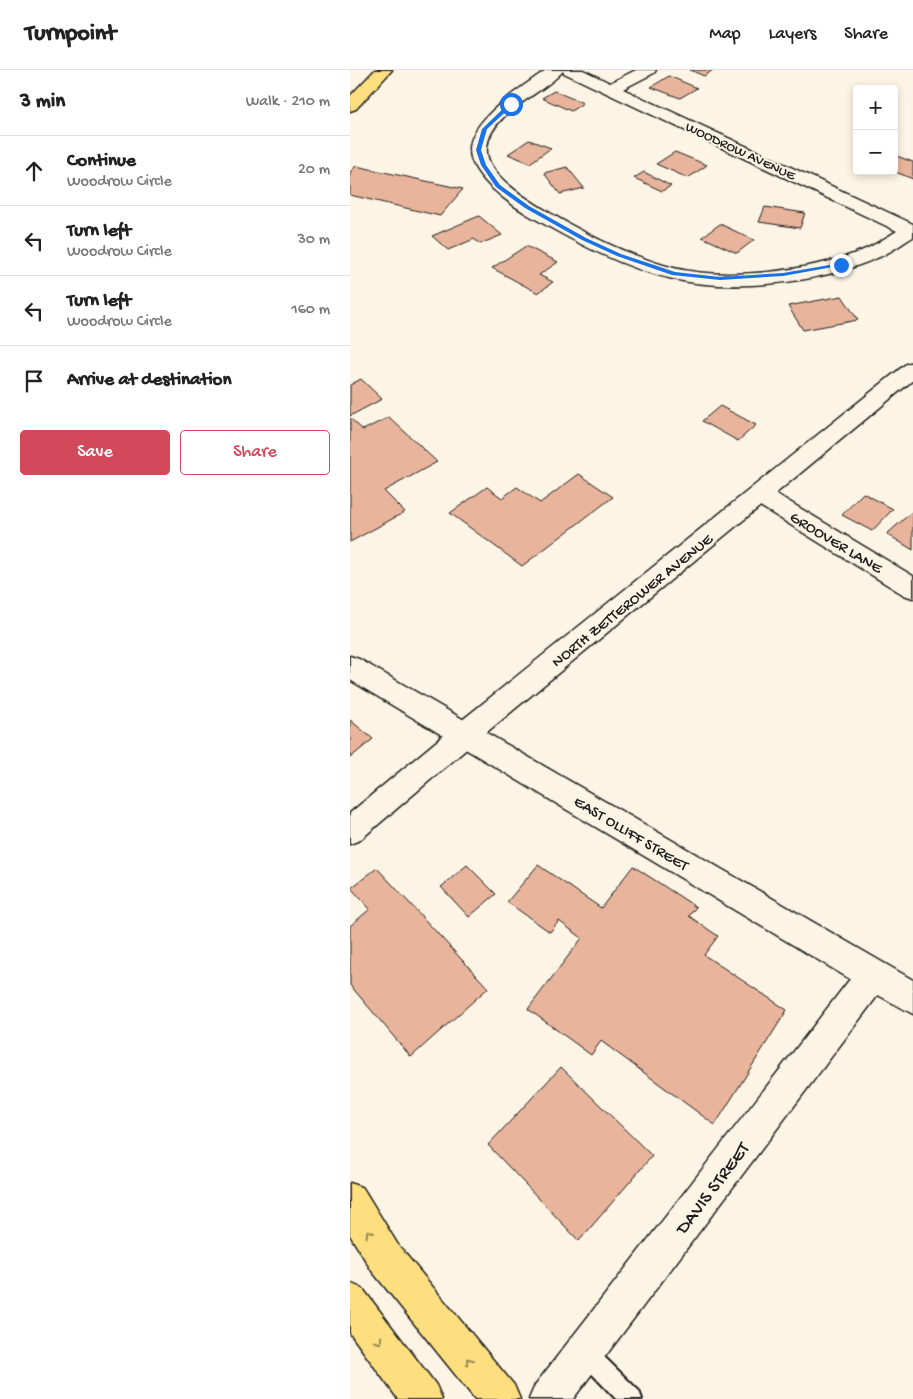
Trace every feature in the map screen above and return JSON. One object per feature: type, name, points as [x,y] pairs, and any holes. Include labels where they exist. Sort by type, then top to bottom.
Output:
[{"type":"main road","points":[[350,106],[384,70]]},
{"type":"main road","points":[[350,1201],[385,1258],[500,1399]]},
{"type":"main road","points":[[350,1302],[422,1399]]},
{"type":"street","points":[[556,70],[511,104],[485,129],[478,150],[484,165],[498,186],[527,207],[584,239],[619,255],[674,274],[720,279],[783,275],[841,265],[856,260],[870,255],[912,230]]},
{"type":"street","name":"WOODROW AVENUE","points":[[570,70],[912,230]]},
{"type":"street","points":[[610,89],[648,70]]},
{"type":"street","name":"NORTH ZETTEROWER AVENUE","points":[[350,831],[466,733],[913,369]]},
{"type":"street","name":"GROOVER LANE","points":[[760,495],[913,588]]},
{"type":"street","name":"EAST OLLIFF STREET","points":[[350,667],[466,733],[913,998]]},
{"type":"street","name":"DAVIS STREET","points":[[549,1399],[873,975]]},
{"type":"lane","points":[[585,1352],[631,1399]]},
{"type":"building","points":[[690,70],[713,70],[704,76]]},
{"type":"building","points":[[669,76],[697,88],[680,98],[651,87]]},
{"type":"building","points":[[554,91],[583,103],[571,111],[542,98]]},
{"type":"building","points":[[529,140],[551,148],[530,163],[508,154]]},
{"type":"building","points":[[675,152],[707,165],[688,178],[656,164]]},
{"type":"building","points":[[898,156],[913,162],[913,179],[898,173]]},
{"type":"building","points":[[356,166],[463,189],[440,216],[350,195],[350,172]]},
{"type":"building","points":[[567,167],[584,188],[560,194],[544,173]]},
{"type":"building","points":[[644,172],[671,186],[662,191],[634,178]]},
{"type":"building","points":[[765,207],[805,213],[800,228],[759,222]]},
{"type":"building","points":[[479,216],[502,235],[480,244],[474,239],[448,250],[432,236]]},
{"type":"building","points":[[720,224],[754,240],[737,253],[702,237]]},
{"type":"building","points":[[526,246],[558,262],[539,275],[553,282],[538,293],[492,268]]},
{"type":"building","points":[[842,296],[858,320],[803,330],[788,306]]},
{"type":"building","points":[[361,379],[382,399],[350,416],[350,385]]},
{"type":"building","points":[[720,406],[756,425],[738,441],[702,421]]},
{"type":"building","points":[[389,417],[437,462],[384,491],[405,512],[350,542],[350,418],[363,430]]},
{"type":"building","points":[[579,474],[613,497],[522,566],[450,513],[487,487],[502,498],[517,487],[540,503]]},
{"type":"building","points":[[863,493],[893,509],[872,531],[842,515]]},
{"type":"building","points":[[913,511],[913,550],[887,534]]},
{"type":"building","points":[[350,720],[373,739],[350,758]]},
{"type":"building","points":[[467,865],[496,894],[469,917],[441,887]]},
{"type":"building","points":[[538,865],[601,908],[633,866],[696,907],[689,916],[718,936],[704,955],[787,1010],[715,1125],[601,1041],[591,1055],[528,1009],[582,938],[559,921],[550,932],[507,902]]},
{"type":"building","points":[[377,868],[488,988],[411,1057],[350,985],[350,926],[370,909],[351,888]]},
{"type":"building","points":[[561,1067],[652,1156],[579,1241],[488,1145]]},
{"type":"route","points":[[511,104],[485,129],[478,150],[484,165],[498,186],[527,207],[584,239],[619,255],[674,274],[720,279],[783,275],[841,265]]}]
